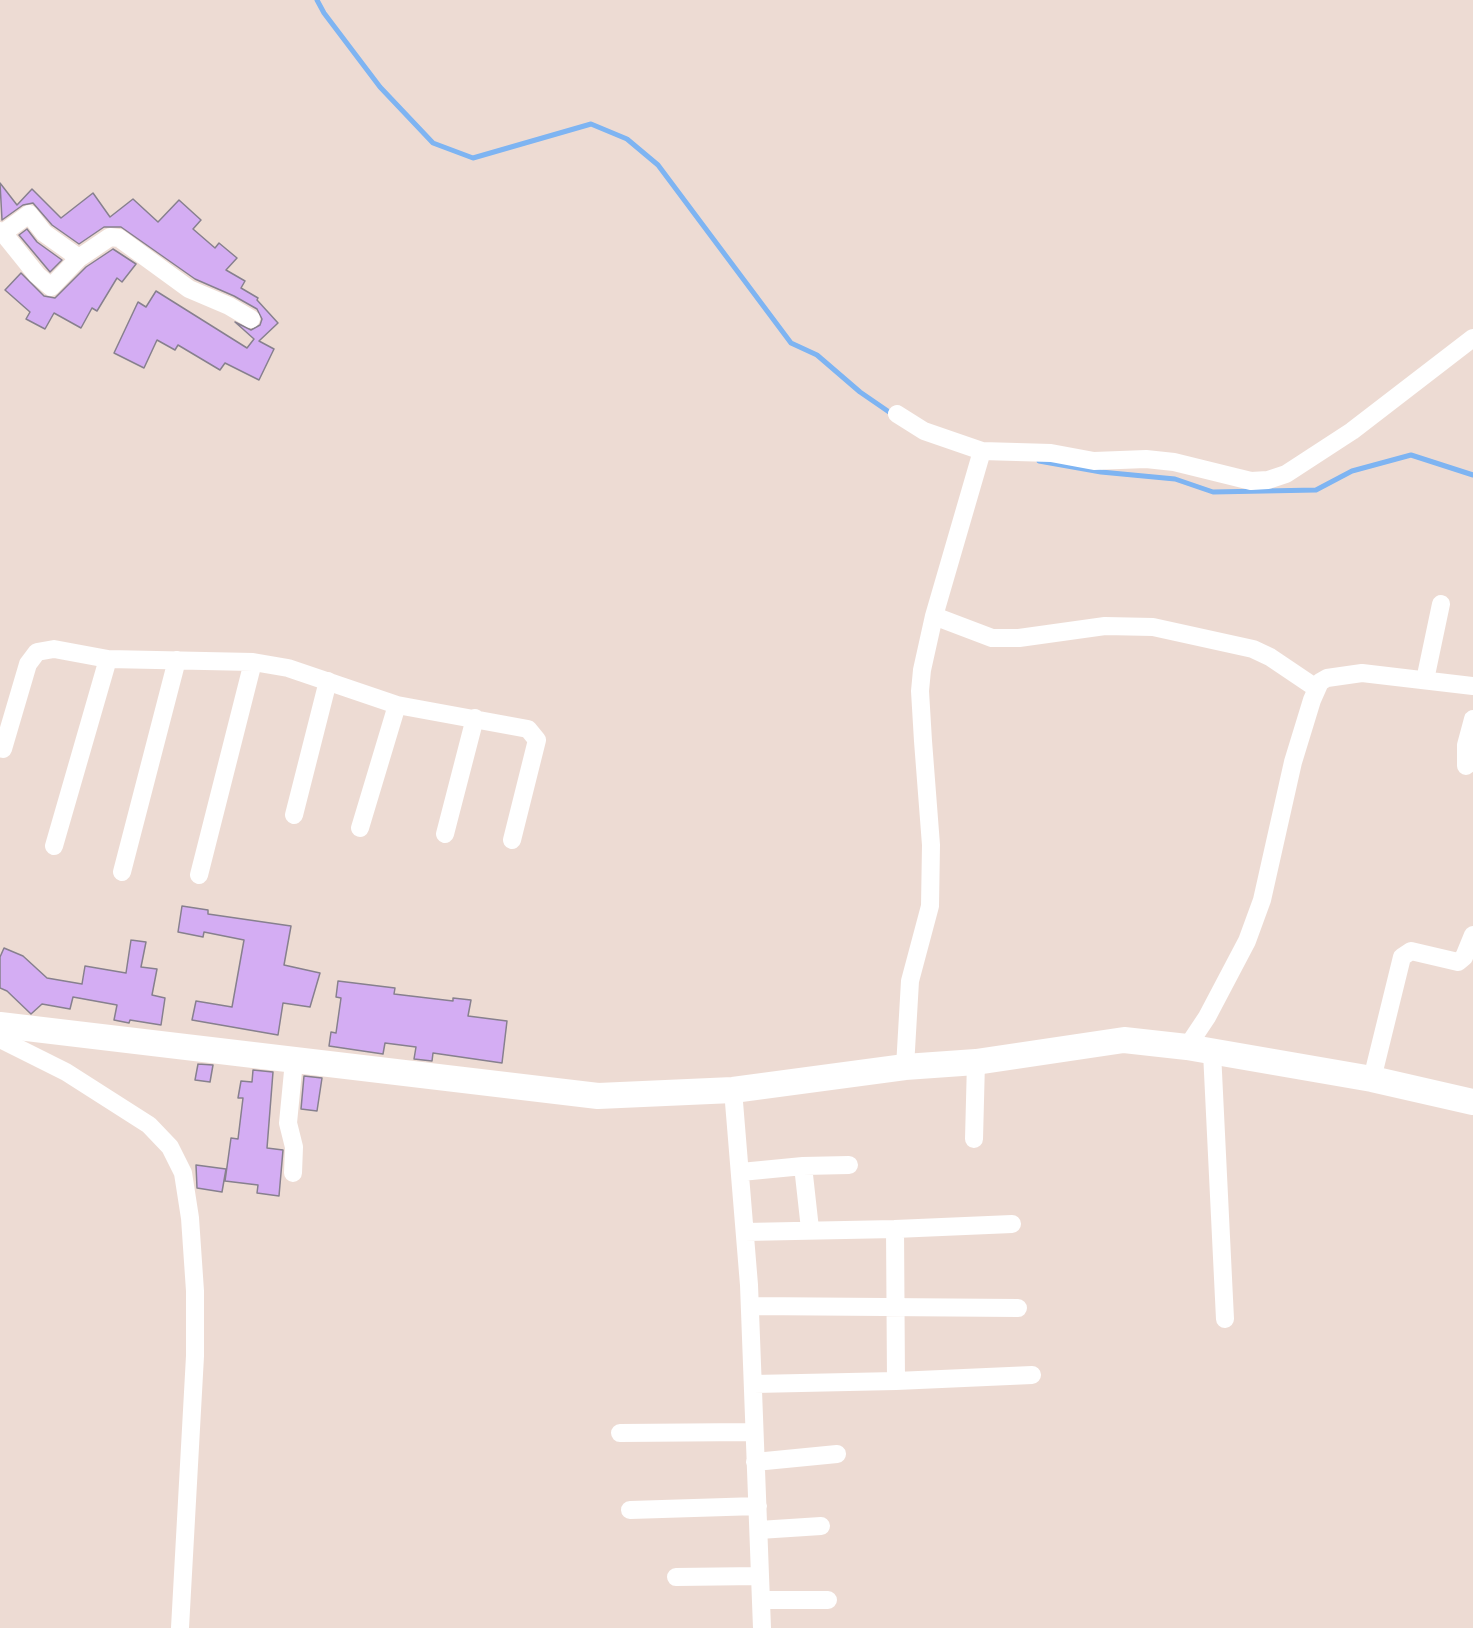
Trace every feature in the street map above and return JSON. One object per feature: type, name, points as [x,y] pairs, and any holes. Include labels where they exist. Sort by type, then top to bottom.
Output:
[{"type":"street","points":[[79,258],[44,233],[29,214],[2,232],[37,275],[51,287],[79,258],[110,237],[119,238],[189,289],[229,306],[251,319]]},
{"type":"street","points":[[897,414],[924,431],[982,451],[1051,453],[1094,460],[1155,460],[1212,469],[1251,480],[1268,480],[1286,474],[1352,431],[1473,338]]},
{"type":"street","points":[[905,1067],[910,981],[930,906],[931,845],[920,691],[934,616],[982,451]]},
{"type":"street","points":[[1425,680],[1441,604]]},
{"type":"street","points":[[934,616],[992,638],[1019,638],[1106,626],[1153,627],[1253,649],[1270,657],[1316,688]]},
{"type":"street","points":[[1,753],[31,658],[38,652],[54,650],[108,659],[253,662],[288,668],[397,705],[528,729],[537,740],[513,840]]},
{"type":"street","points":[[54,846],[108,659]]},
{"type":"street","points":[[122,872],[177,660]]},
{"type":"street","points":[[199,876],[253,662]]},
{"type":"street","points":[[1187,1047],[1207,1017],[1247,941],[1262,900],[1293,762],[1316,688],[1327,678],[1362,673],[1473,686]]},
{"type":"street","points":[[294,815],[328,681]]},
{"type":"street","points":[[360,828],[397,705]]},
{"type":"street","points":[[445,834],[475,718]]},
{"type":"street","points":[[1466,766],[1466,745],[1473,719]]},
{"type":"street","points":[[1372,1080],[1402,957],[1411,951],[1458,962],[1464,957],[1473,935]]},
{"type":"street","points":[[0,1025],[598,1096],[733,1090],[905,1067],[976,1062],[1124,1040],[1187,1047],[1372,1080],[1473,1102]]},
{"type":"street","points":[[0,1039],[66,1072],[149,1125],[170,1147],[183,1173],[192,1239],[195,1356],[180,1628]]},
{"type":"street","points":[[1212,1052],[1225,1319]]},
{"type":"street","points":[[293,1173],[294,1147],[288,1123],[294,1061]]},
{"type":"street","points":[[974,1139],[976,1062]]},
{"type":"street","points":[[733,1090],[750,1306],[762,1628]]},
{"type":"street","points":[[741,1172],[803,1166],[849,1165]]},
{"type":"street","points":[[803,1166],[810,1229]]},
{"type":"street","points":[[745,1232],[1012,1224]]},
{"type":"street","points":[[895,1229],[896,1382]]},
{"type":"street","points":[[750,1306],[1018,1308]]},
{"type":"street","points":[[754,1384],[896,1382],[1032,1376]]},
{"type":"street","points":[[620,1433],[753,1432]]},
{"type":"street","points":[[755,1462],[837,1454]]},
{"type":"street","points":[[630,1510],[758,1506]]},
{"type":"street","points":[[759,1530],[821,1526]]},
{"type":"street","points":[[676,1577],[760,1576]]},
{"type":"street","points":[[761,1600],[828,1600]]},
{"type":"building","points":[[0,183],[17,205],[32,189],[61,218],[93,193],[110,217],[133,199],[158,222],[179,200],[201,220],[193,229],[215,248],[219,243],[237,258],[226,270],[245,281],[241,288],[258,298],[257,300],[278,323],[259,341],[274,349],[259,380],[225,363],[220,370],[178,345],[175,350],[157,340],[144,368],[114,353],[138,302],[146,307],[156,291],[247,348],[254,339],[235,322],[251,330],[260,325],[262,319],[257,309],[195,279],[121,227],[104,227],[79,244],[52,225],[33,203],[23,205],[2,220]]},
{"type":"building","points":[[27,229],[37,242],[62,260],[50,272],[19,235]]},
{"type":"building","points":[[113,249],[136,264],[122,282],[117,278],[97,311],[92,308],[81,328],[54,313],[45,329],[26,319],[30,312],[5,290],[21,273],[44,296],[55,298],[86,267]]},
{"type":"building","points":[[182,906],[208,910],[208,914],[291,926],[284,965],[320,973],[310,1007],[283,1003],[278,1035],[192,1020],[196,1001],[232,1007],[244,940],[204,932],[203,937],[178,932]]},
{"type":"building","points":[[131,940],[146,942],[141,967],[157,969],[152,995],[165,998],[161,1025],[114,1020],[117,1005],[73,997],[70,1009],[42,1004],[31,1014],[7,991],[0,988],[0,957],[4,948],[23,956],[47,978],[82,984],[85,966],[126,973]]},
{"type":"building","points":[[338,981],[395,988],[394,994],[453,1001],[453,998],[471,1000],[468,1016],[507,1021],[502,1063],[433,1053],[432,1061],[414,1059],[416,1047],[385,1043],[383,1054],[329,1046],[331,1032],[336,1033],[341,998],[336,997]]},
{"type":"building","points":[[198,1064],[213,1065],[210,1082],[195,1080]]},
{"type":"building","points":[[253,1070],[273,1072],[267,1148],[283,1150],[279,1196],[257,1193],[258,1185],[225,1181],[231,1138],[238,1139],[243,1098],[238,1098],[241,1081],[252,1082]]},
{"type":"building","points":[[304,1076],[322,1078],[317,1111],[301,1109]]},
{"type":"building","points":[[196,1165],[226,1169],[222,1192],[197,1188]]},
{"type":"waterway","points":[[317,0],[324,13],[380,87],[433,143],[473,158],[591,124],[627,139],[658,165],[791,343],[817,355],[860,392],[892,414]]},
{"type":"waterway","points":[[1039,461],[1101,472],[1175,479],[1213,492],[1316,490],[1352,471],[1411,455],[1473,475]]}]
